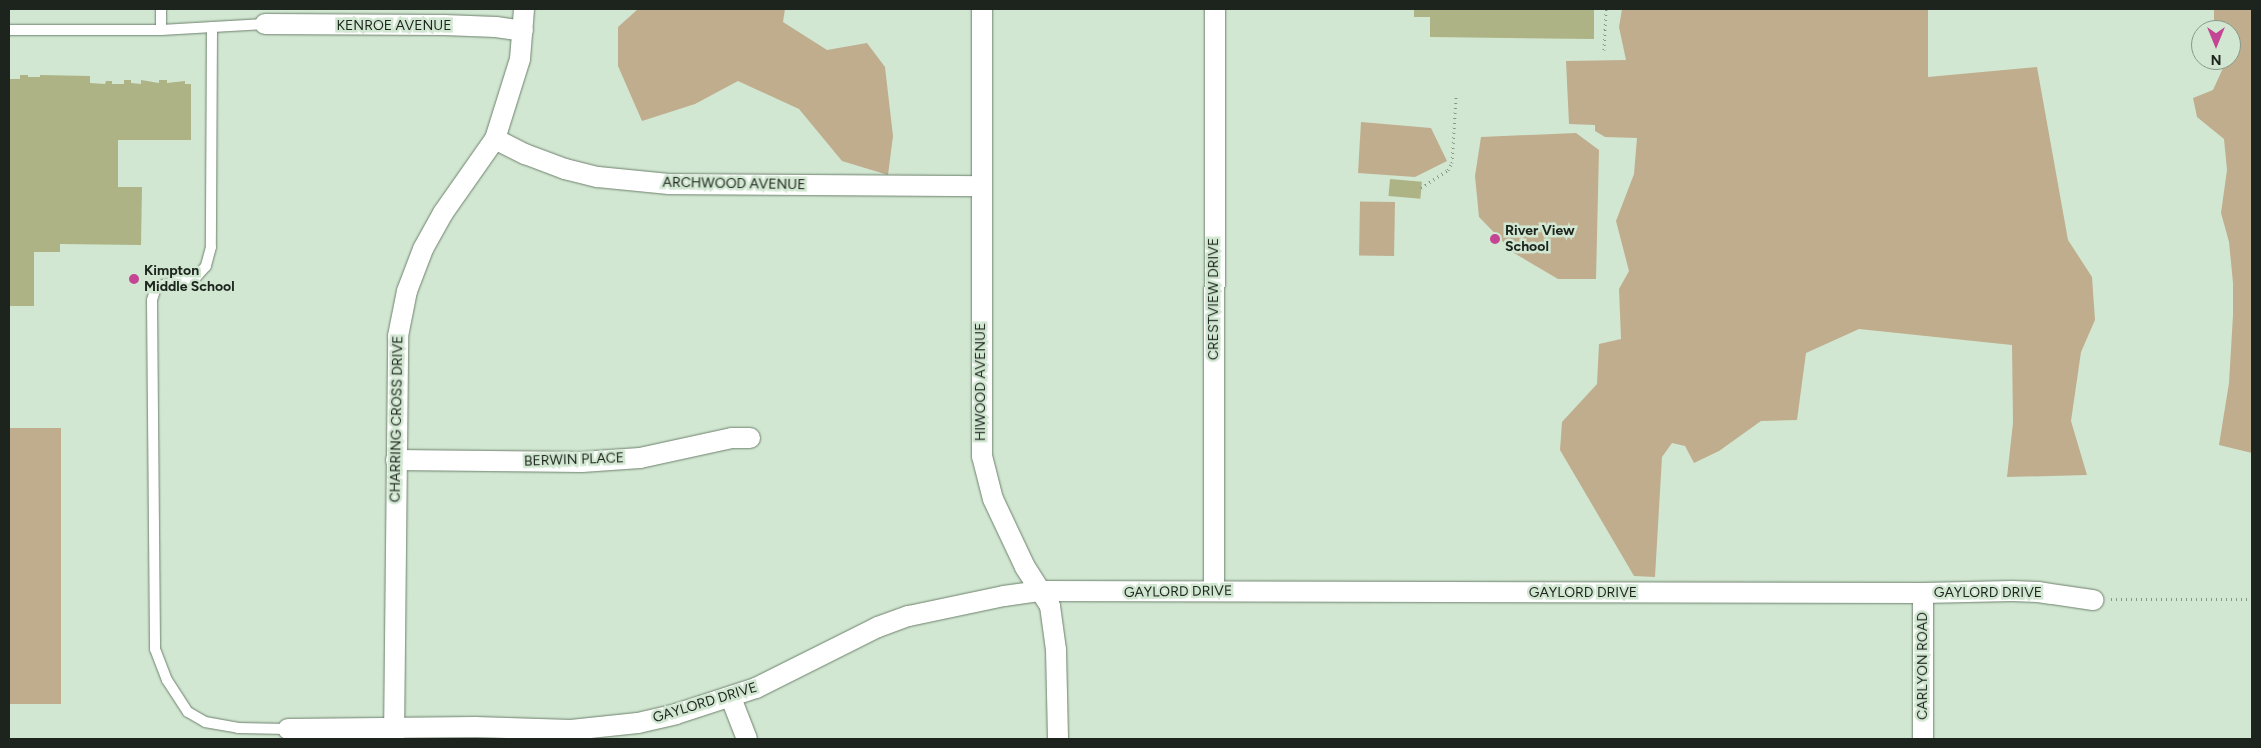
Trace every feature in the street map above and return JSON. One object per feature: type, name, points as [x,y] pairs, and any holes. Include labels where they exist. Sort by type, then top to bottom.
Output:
[{"type":"street","name":"CHARRING CROSS DRIVE","points":[[394,734],[398,336],[407,292],[423,249],[443,213],[495,139],[520,59],[524,9]]},
{"type":"street","name":"HIWOOD AVENUE","points":[[982,9],[982,456],[993,499],[1025,567],[1050,606],[1056,650],[1058,739]]},
{"type":"street","name":"CRESTVIEW DRIVE","points":[[1214,590],[1215,9]]},
{"type":"street","name":"KENROE AVENUE","points":[[265,24],[496,27],[522,31]]},
{"type":"street","name":"ARCHWOOD AVENUE","points":[[495,139],[526,154],[565,169],[598,177],[669,184],[981,186]]},
{"type":"street","name":"BERWIN PLACE","points":[[396,460],[582,462],[640,458],[732,438],[750,438]]},
{"type":"street","name":"GAYLORD DRIVE","points":[[288,728],[394,734],[475,727],[571,730],[638,723],[731,698],[790,673],[878,627],[909,616],[1004,596],[1041,591],[1109,593],[1214,590],[1300,593],[2038,592],[2093,600]]},
{"type":"street","name":"CARLYON ROAD","points":[[1923,593],[1923,739]]},
{"type":"street","points":[[731,698],[747,739]]},
{"type":"lane","points":[[161,9],[161,30]]},
{"type":"lane","points":[[9,30],[161,30],[265,24]]},
{"type":"lane","points":[[212,27],[211,247],[206,266],[196,277],[156,287],[152,300],[154,649],[167,680],[188,712],[205,722],[238,728],[288,728]]},
{"type":"path","points":[[1604,50],[1606,9]]},
{"type":"path","points":[[1421,188],[1448,170],[1452,163],[1456,97]]},
{"type":"path","points":[[2093,600],[2252,599]]},
{"type":"shaded area","points":[[638,9],[785,9],[783,22],[827,50],[867,43],[885,67],[893,136],[888,175],[842,161],[799,109],[738,81],[695,104],[642,121],[618,66],[618,27]]},
{"type":"shaded area","points":[[1622,9],[1928,9],[1928,77],[2037,67],[2068,240],[2092,277],[2095,320],[2081,352],[2071,421],[2087,475],[2007,477],[2013,423],[2012,345],[1859,329],[1806,353],[1797,420],[1761,421],[1719,451],[1694,463],[1685,446],[1672,443],[1662,457],[1655,577],[1634,576],[1560,450],[1562,422],[1597,384],[1599,344],[1621,339],[1619,289],[1629,271],[1616,221],[1634,174],[1637,138],[1605,137],[1595,131],[1595,125],[1569,124],[1566,61],[1626,60],[1619,27]]},
{"type":"shaded area","points":[[2214,9],[2252,9],[2252,453],[2219,445],[2229,383],[2233,315],[2233,283],[2229,242],[2221,213],[2227,170],[2224,139],[2197,117],[2193,98],[2213,90],[2222,70],[2241,70],[2241,20],[2214,20]]},
{"type":"shaded area","points":[[1361,122],[1431,128],[1447,161],[1415,177],[1358,173]]},
{"type":"shaded area","points":[[1576,133],[1599,150],[1596,279],[1558,279],[1514,253],[1479,217],[1475,176],[1481,137]]},
{"type":"shaded area","points":[[1360,201],[1395,202],[1394,256],[1359,255]]},
{"type":"shaded area","points":[[9,428],[61,428],[61,704],[9,704]]},
{"type":"building","points":[[1414,9],[1594,9],[1594,39],[1430,37],[1430,17],[1414,17]]},
{"type":"building","points":[[20,75],[28,75],[28,77],[40,77],[40,75],[90,76],[90,83],[105,84],[106,81],[112,81],[112,84],[124,84],[124,80],[131,80],[131,83],[141,84],[141,80],[159,83],[159,80],[167,80],[167,83],[185,81],[185,84],[191,84],[191,140],[118,140],[118,187],[142,187],[141,245],[60,244],[60,252],[34,252],[34,306],[9,306],[9,79],[20,79]]},
{"type":"building","points":[[1390,179],[1422,182],[1420,199],[1389,196]]},
{"type":"place","name":"River View School","points":[[1495,239]]},
{"type":"place","name":"Kimpton Middle School","points":[[134,279]]}]
